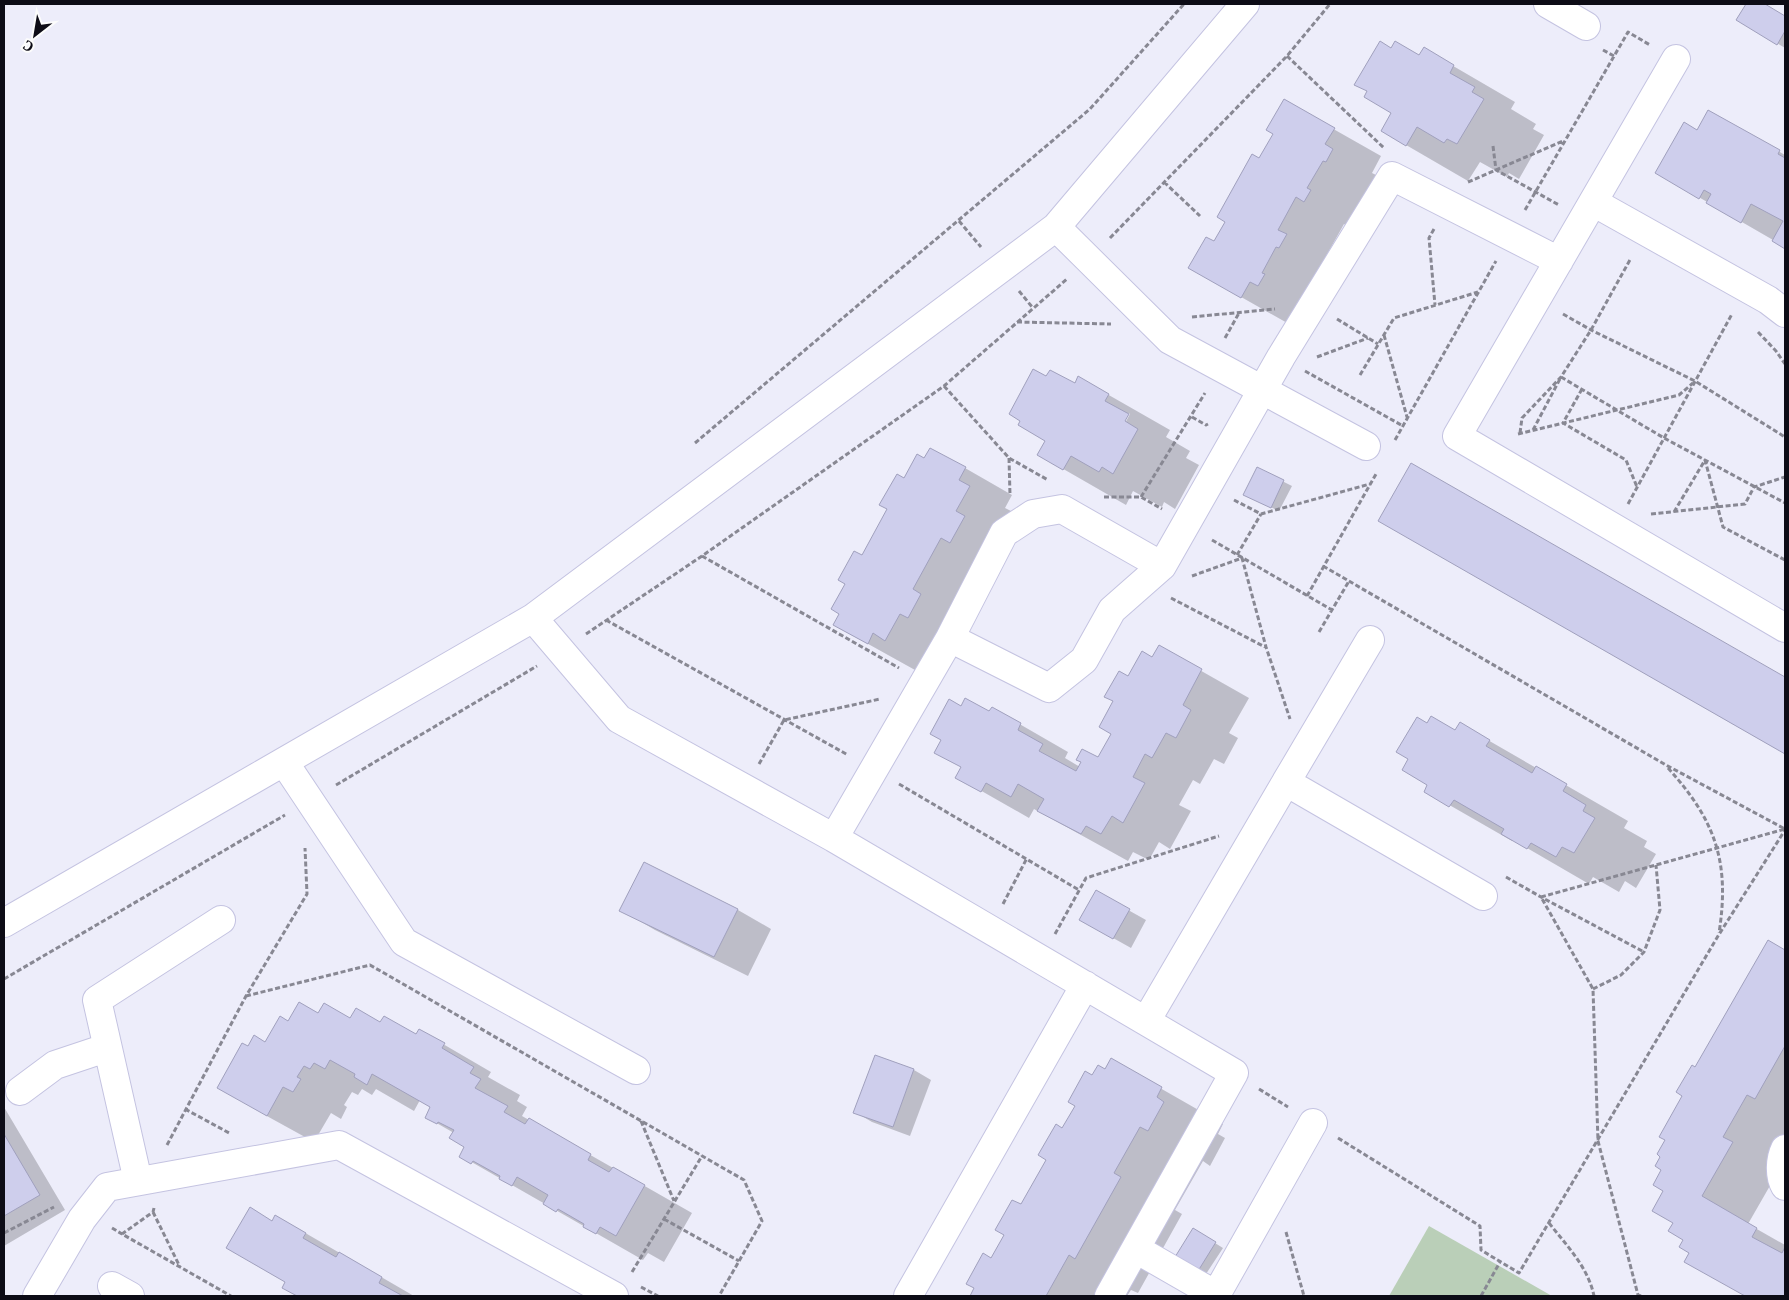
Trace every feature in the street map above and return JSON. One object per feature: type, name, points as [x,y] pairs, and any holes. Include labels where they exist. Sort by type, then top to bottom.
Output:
[{"type":"lane","points":[[4,923],[533,618],[1056,227],[1245,4]]},
{"type":"lane","points":[[1548,4],[1586,26]]},
{"type":"lane","points":[[1676,59],[1457,436],[1785,628]]},
{"type":"lane","points":[[950,638],[1049,688],[1084,660],[1112,610],[1152,575],[1185,525],[1263,390],[1288,361],[1313,305],[1392,176],[1559,260]]},
{"type":"lane","points":[[1588,210],[1646,231],[1785,312]]},
{"type":"lane","points":[[1056,227],[1170,340],[1263,390],[1373,457]]},
{"type":"lane","points":[[834,838],[950,638],[1004,533],[1033,514],[1062,510],[1152,575]]},
{"type":"lane","points":[[533,618],[619,719],[834,838],[1234,1073],[1109,1296]]},
{"type":"lane","points":[[1146,1021],[1370,640]]},
{"type":"lane","points":[[284,762],[404,942],[636,1070]]},
{"type":"lane","points":[[1286,782],[1483,896]]},
{"type":"lane","points":[[138,1181],[106,1048],[97,1000],[221,920]]},
{"type":"lane","points":[[908,1296],[1085,985]]},
{"type":"lane","points":[[20,1091],[56,1065],[106,1048]]},
{"type":"lane","points":[[1136,1249],[1216,1295],[1313,1122]]},
{"type":"lane","points":[[37,1296],[82,1219],[107,1186],[340,1145],[621,1288]]},
{"type":"lane","points":[[1785,1149],[1782,1156],[1782,1180],[1785,1186]]},
{"type":"path","points":[[695,443],[1090,110],[1184,4]]},
{"type":"path","points":[[1394,442],[1628,32],[1676,59]]},
{"type":"path","points":[[1493,146],[1496,170],[1535,192],[1588,210]]},
{"type":"path","points":[[1164,182],[1200,216]]},
{"type":"path","points":[[1533,430],[1561,377],[1591,330],[1646,231]]},
{"type":"path","points":[[1614,528],[1746,288]]},
{"type":"path","points":[[1360,375],[1394,318],[1479,292]]},
{"type":"path","points":[[1536,299],[1591,330],[1695,381],[1785,437]]},
{"type":"path","points":[[1313,305],[1378,344]]},
{"type":"path","points":[[1222,344],[1239,312]]},
{"type":"path","points":[[1384,335],[1407,418]]},
{"type":"path","points":[[1288,361],[1368,338]]},
{"type":"path","points":[[1288,361],[1403,426]]},
{"type":"path","points":[[1561,377],[1664,438],[1785,503]]},
{"type":"path","points":[[1520,433],[1522,418],[1561,377]]},
{"type":"path","points":[[1513,435],[1680,395],[1695,381]]},
{"type":"path","points":[[944,386],[1009,458],[1055,485]]},
{"type":"path","points":[[1142,497],[1208,389]]},
{"type":"path","points":[[1563,423],[1582,390]]},
{"type":"path","points":[[1563,423],[1626,460],[1637,487]]},
{"type":"path","points":[[1307,596],[1370,484],[1373,457]]},
{"type":"path","points":[[1009,458],[1010,500]]},
{"type":"path","points":[[1674,512],[1705,460]]},
{"type":"path","points":[[1705,460],[1722,527],[1785,560]]},
{"type":"path","points":[[1614,528],[1638,516],[1745,504],[1754,487],[1785,477]]},
{"type":"path","points":[[1234,500],[1261,514],[1370,484]]},
{"type":"path","points":[[1237,555],[1261,514]]},
{"type":"path","points":[[1185,525],[1332,610]]},
{"type":"path","points":[[1210,542],[1214,534]]},
{"type":"path","points":[[702,556],[922,686]]},
{"type":"path","points":[[1195,568],[1191,576],[1242,558]]},
{"type":"path","points":[[1242,558],[1266,648],[1302,755]]},
{"type":"path","points":[[1323,566],[1666,765],[1785,829]]},
{"type":"path","points":[[1152,575],[1266,648]]},
{"type":"path","points":[[1319,632],[1349,581]]},
{"type":"path","points":[[606,620],[873,770],[1079,890]]},
{"type":"path","points":[[746,789],[784,720],[922,686]]},
{"type":"path","points":[[1666,765],[1689,790],[1706,818],[1717,849],[1723,878],[1723,907],[1718,936]]},
{"type":"path","points":[[1041,959],[1086,878],[1263,822]]},
{"type":"path","points":[[1234,1073],[1480,1226],[1482,1250],[1519,1273],[1718,936],[1783,837],[1785,829]]},
{"type":"path","points":[[1541,897],[1785,829]]},
{"type":"path","points":[[165,1149],[246,996],[307,894],[305,844]]},
{"type":"path","points":[[989,929],[1027,858]]},
{"type":"path","points":[[1593,989],[1621,975],[1644,952],[1660,910],[1656,866]]},
{"type":"path","points":[[1498,872],[1644,952]]},
{"type":"path","points":[[1541,897],[1593,989],[1598,1141],[1639,1296]]},
{"type":"path","points":[[246,996],[370,965],[744,1180],[762,1221],[719,1296]]},
{"type":"path","points":[[640,1120],[675,1201]]},
{"type":"path","points":[[621,1288],[702,1156]]},
{"type":"path","points":[[1274,1192],[1304,1296]]},
{"type":"path","points":[[154,1203],[153,1212],[180,1267]]},
{"type":"path","points":[[4,1233],[56,1206]]},
{"type":"path","points":[[153,1212],[122,1234],[231,1296]]},
{"type":"path","points":[[664,1219],[739,1261]]},
{"type":"path","points":[[1549,1223],[1580,1262],[1593,1289],[1594,1296]]},
{"type":"path","points":[[1481,1296],[1500,1262]]},
{"type":"green space","points":[[1429,1226],[1552,1296],[1389,1296]]},
{"type":"building","points":[[1746,4],[1765,4],[1785,16],[1785,31],[1777,45],[1736,20]]},
{"type":"building","points":[[1380,41],[1391,48],[1395,41],[1419,55],[1424,47],[1454,65],[1450,73],[1475,87],[1472,92],[1484,99],[1457,144],[1447,139],[1444,143],[1417,127],[1406,146],[1381,131],[1391,113],[1364,97],[1367,91],[1354,85]]},
{"type":"building","points":[[1284,99],[1335,128],[1325,144],[1333,149],[1326,162],[1323,161],[1307,188],[1311,190],[1304,202],[1296,197],[1278,230],[1287,234],[1279,248],[1276,247],[1262,273],[1265,274],[1258,286],[1250,282],[1241,298],[1188,268],[1206,237],[1214,241],[1225,222],[1217,217],[1252,154],[1259,158],[1273,134],[1266,130]]},
{"type":"building","points":[[1708,110],[1780,150],[1778,154],[1785,158],[1785,249],[1772,241],[1783,221],[1751,204],[1741,223],[1706,203],[1711,194],[1704,190],[1699,199],[1655,173],[1684,122],[1697,130]]},
{"type":"building","points":[[1033,369],[1046,376],[1050,370],[1075,383],[1078,376],[1109,394],[1105,401],[1129,414],[1125,421],[1138,429],[1113,474],[1102,467],[1099,472],[1071,456],[1063,470],[1037,455],[1045,441],[1018,425],[1020,421],[1009,414]]},
{"type":"building","points":[[930,448],[966,467],[959,480],[970,486],[956,511],[965,516],[950,543],[941,538],[913,589],[921,594],[908,618],[900,614],[885,641],[873,633],[868,644],[833,625],[839,614],[831,609],[845,584],[838,580],[854,551],[862,555],[887,509],[879,505],[897,474],[904,478],[917,454],[924,458]]},
{"type":"building","points":[[1411,463],[1785,677],[1785,754],[1378,521]]},
{"type":"building","points":[[1257,467],[1284,480],[1271,508],[1243,495]]},
{"type":"building","points":[[1159,645],[1202,669],[1183,705],[1191,710],[1176,738],[1166,733],[1152,758],[1145,754],[1133,777],[1145,783],[1123,823],[1112,816],[1101,834],[1086,826],[1081,834],[1037,811],[1044,799],[1018,784],[1011,797],[986,783],[981,792],[955,778],[961,767],[934,753],[941,740],[930,734],[949,699],[961,706],[965,698],[989,711],[992,707],[1021,723],[1018,730],[1043,744],[1039,751],[1076,771],[1081,762],[1076,760],[1082,749],[1098,757],[1111,734],[1099,727],[1113,701],[1104,697],[1119,671],[1128,676],[1142,651],[1152,657]]},
{"type":"building","points":[[1431,716],[1455,730],[1460,722],[1490,740],[1486,746],[1532,773],[1536,766],[1567,784],[1563,791],[1586,805],[1583,811],[1595,818],[1574,853],[1562,847],[1556,857],[1531,843],[1527,849],[1501,834],[1504,829],[1454,800],[1449,807],[1424,792],[1427,785],[1402,770],[1408,759],[1396,752],[1417,717],[1427,723]]},
{"type":"building","points":[[644,862],[738,909],[714,957],[619,911]]},
{"type":"building","points":[[1096,890],[1130,909],[1113,939],[1079,920]]},
{"type":"building","points":[[1768,940],[1785,950],[1785,1046],[1755,1099],[1747,1095],[1723,1137],[1733,1142],[1702,1196],[1757,1228],[1752,1237],[1782,1253],[1785,1247],[1785,1296],[1745,1296],[1684,1262],[1689,1253],[1679,1247],[1683,1240],[1668,1231],[1673,1223],[1652,1211],[1663,1191],[1653,1185],[1661,1170],[1655,1166],[1660,1157],[1657,1154],[1665,1140],[1659,1137],[1682,1096],[1676,1092],[1692,1065],[1695,1067]]},
{"type":"building","points":[[299,1002],[318,1013],[324,1003],[350,1018],[356,1008],[380,1022],[384,1016],[416,1034],[419,1029],[445,1043],[442,1048],[474,1067],[470,1073],[481,1079],[475,1088],[508,1106],[504,1112],[525,1124],[529,1118],[591,1154],[588,1160],[609,1172],[613,1167],[645,1185],[616,1236],[600,1227],[596,1234],[583,1227],[584,1224],[558,1209],[556,1212],[543,1204],[548,1195],[517,1177],[512,1186],[499,1179],[500,1176],[473,1161],[471,1164],[459,1157],[464,1147],[449,1138],[454,1130],[425,1118],[430,1107],[372,1074],[367,1085],[354,1077],[355,1074],[330,1060],[325,1069],[314,1063],[310,1069],[304,1066],[297,1077],[301,1079],[293,1092],[283,1087],[267,1116],[217,1088],[242,1043],[248,1046],[254,1035],[265,1042],[280,1016],[288,1021]]},
{"type":"building","points":[[875,1055],[914,1069],[893,1127],[853,1113]]},
{"type":"building","points":[[1111,1058],[1162,1087],[1157,1097],[1164,1102],[1148,1131],[1140,1127],[1114,1173],[1121,1177],[1075,1259],[1069,1255],[1046,1296],[970,1296],[974,1288],[966,1284],[983,1253],[991,1258],[1004,1235],[995,1230],[1012,1200],[1021,1204],[1046,1160],[1038,1155],[1056,1124],[1062,1128],[1075,1106],[1068,1102],[1085,1071],[1092,1075],[1098,1065],[1105,1069]]},
{"type":"building","points":[[4,1134],[40,1195],[4,1216]]},
{"type":"building","points":[[250,1207],[272,1221],[275,1215],[306,1233],[303,1238],[336,1257],[339,1252],[382,1277],[379,1283],[403,1296],[297,1296],[282,1288],[285,1282],[226,1248]]},
{"type":"building","points":[[1193,1228],[1216,1242],[1198,1271],[1175,1257]]}]
